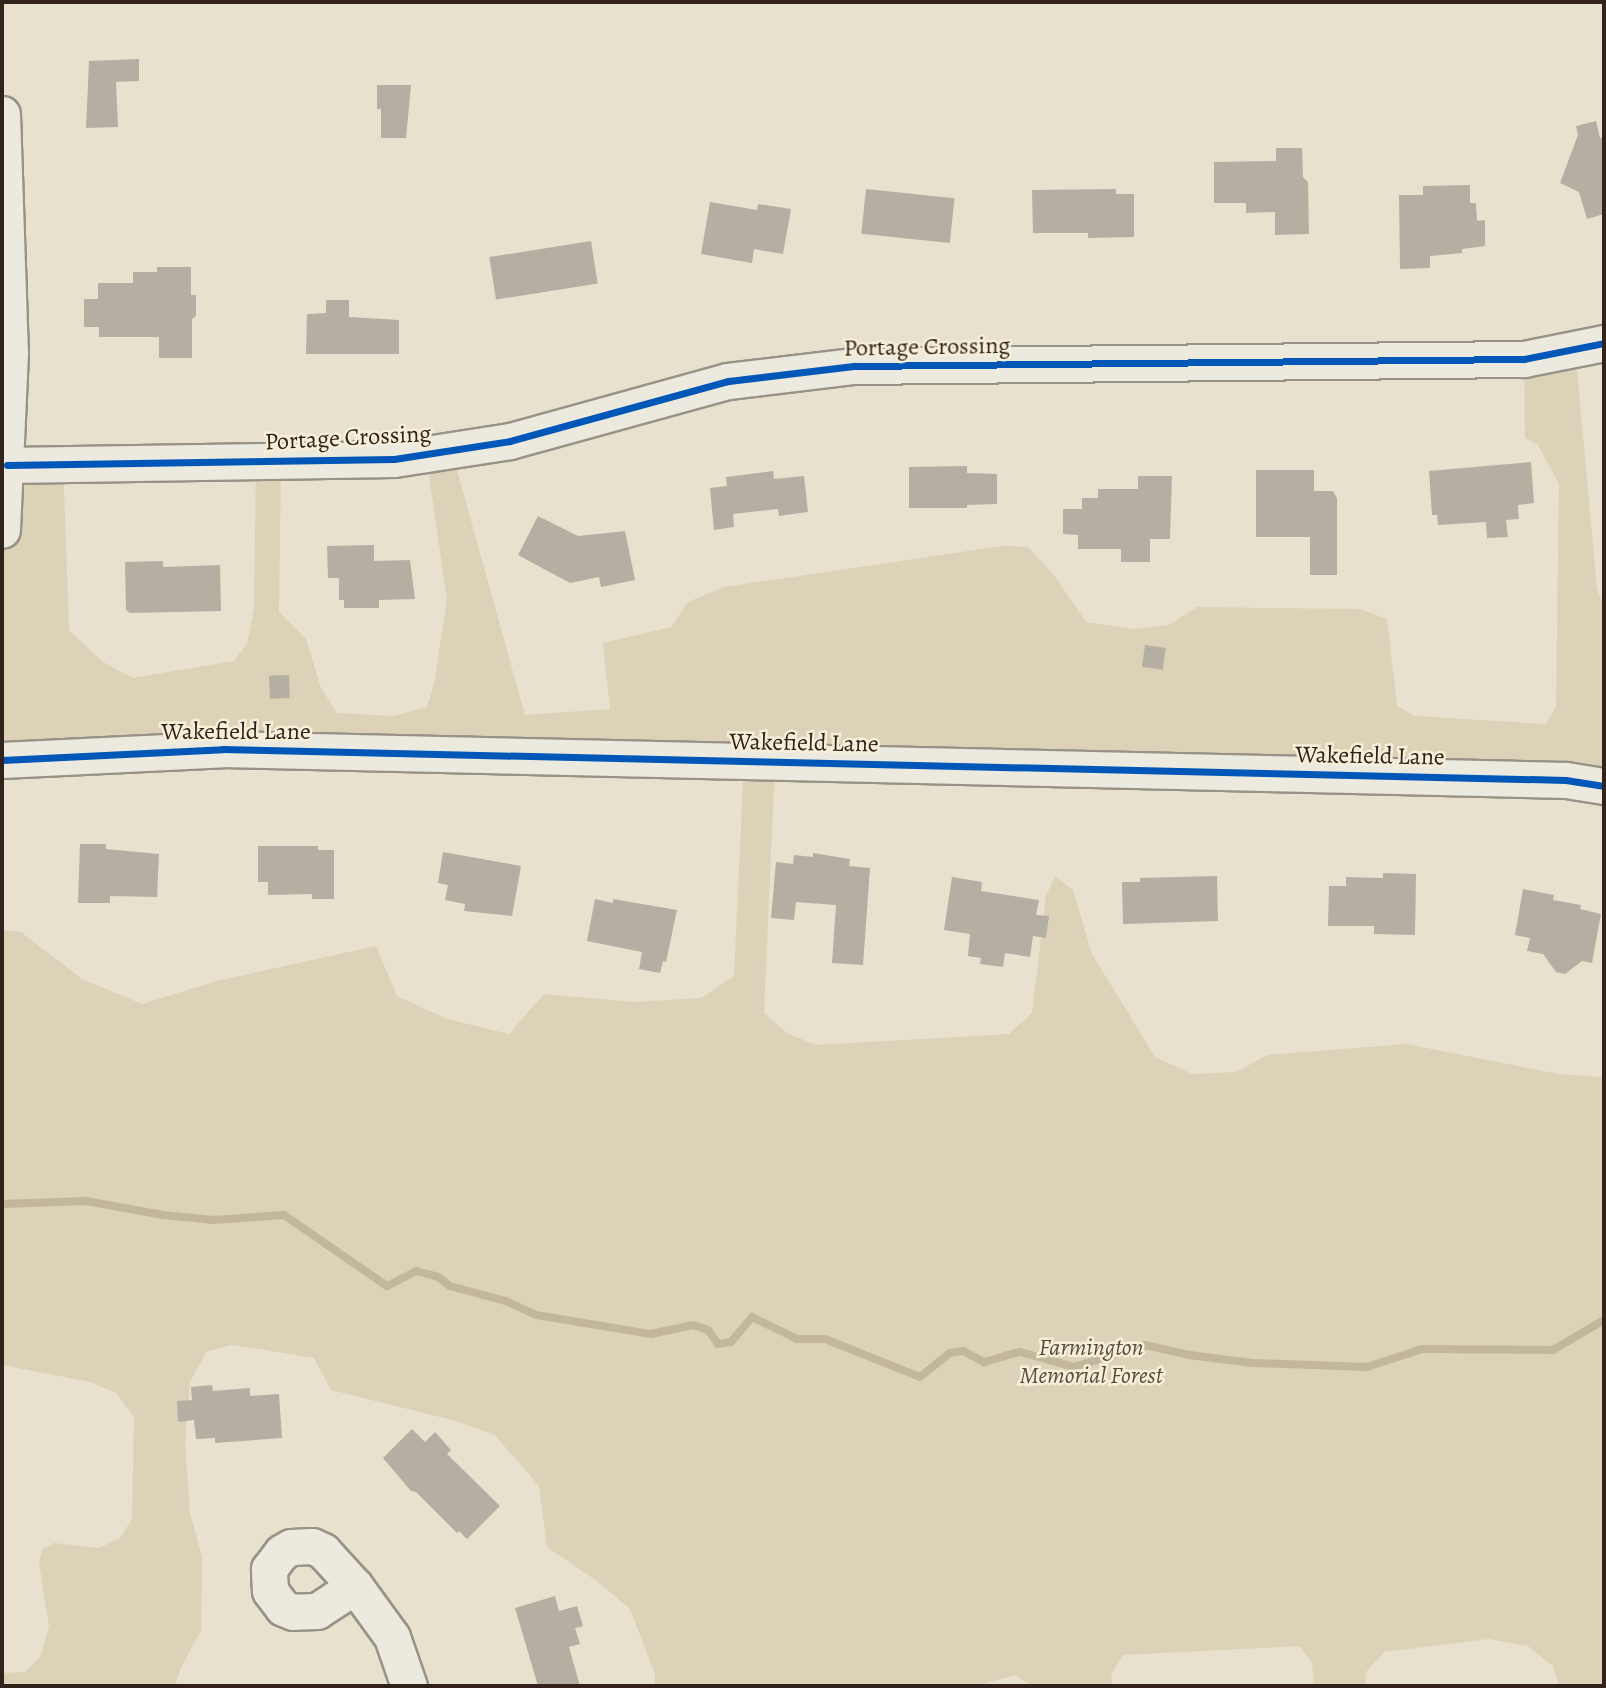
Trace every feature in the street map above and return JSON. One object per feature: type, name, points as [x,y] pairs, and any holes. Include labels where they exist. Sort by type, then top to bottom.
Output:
[{"type":"street","points":[[2,114],[9,353],[2,530]]},
{"type":"street","name":"Portage Crossing","points":[[6,465],[394,459],[510,441],[728,381],[853,366],[1524,359],[1604,343]]},
{"type":"street","name":"Wakefield Lane","points":[[2,760],[223,749],[1566,780],[1604,786]]},
{"type":"street","points":[[355,1586],[392,1637],[409,1686]]},
{"type":"green space","name":"Farmington Memorial Forest","points":[[1575,349],[1597,588],[1604,607],[1604,786],[775,762],[764,1013],[787,1033],[816,1045],[1009,1034],[1032,1013],[1046,896],[1055,876],[1073,890],[1092,954],[1155,1057],[1192,1074],[1236,1072],[1268,1055],[1406,1044],[1559,1074],[1604,1077],[1604,1686],[1559,1686],[1553,1666],[1528,1646],[1489,1639],[1384,1652],[1366,1672],[1365,1686],[1314,1686],[1312,1663],[1299,1646],[1123,1655],[1111,1675],[1113,1686],[1032,1686],[1015,1675],[975,1686],[655,1686],[655,1674],[630,1609],[594,1579],[547,1547],[539,1486],[495,1435],[456,1421],[331,1390],[314,1358],[233,1345],[207,1351],[190,1382],[185,1443],[190,1513],[202,1557],[201,1630],[181,1668],[175,1686],[2,1686],[2,1673],[25,1672],[41,1656],[49,1626],[39,1563],[42,1549],[54,1543],[99,1548],[120,1538],[132,1519],[134,1417],[116,1393],[90,1382],[2,1365],[2,930],[21,932],[82,979],[142,1004],[217,981],[376,946],[397,996],[447,1019],[509,1034],[544,994],[634,1002],[701,998],[734,976],[744,761],[2,760],[2,530],[7,465],[63,464],[69,630],[103,662],[133,678],[234,661],[247,644],[254,609],[256,461],[281,461],[279,612],[306,639],[321,688],[337,713],[393,716],[427,707],[434,685],[447,599],[426,455],[452,452],[525,715],[610,709],[603,643],[671,627],[688,602],[724,587],[1002,546],[1028,547],[1054,575],[1086,622],[1135,629],[1169,625],[1197,607],[1360,609],[1387,619],[1397,706],[1415,716],[1546,724],[1556,707],[1559,484],[1538,445],[1525,438],[1524,359]]},
{"type":"building","points":[[139,59],[139,81],[116,82],[118,127],[86,128],[89,61]]},
{"type":"building","points":[[377,85],[411,85],[406,138],[381,138],[381,109],[377,109]]},
{"type":"building","points":[[1596,121],[1600,138],[1604,137],[1604,214],[1587,219],[1579,192],[1560,183],[1578,135],[1576,126]]},
{"type":"building","points":[[1276,148],[1302,148],[1303,177],[1308,182],[1309,234],[1275,235],[1275,212],[1246,213],[1246,203],[1214,203],[1214,162],[1276,161]]},
{"type":"building","points":[[1470,185],[1470,203],[1476,203],[1477,221],[1485,220],[1485,246],[1462,249],[1462,253],[1430,256],[1430,268],[1400,269],[1399,195],[1423,195],[1423,186]]},
{"type":"building","points":[[866,189],[955,198],[950,243],[861,234]]},
{"type":"building","points":[[1116,189],[1116,194],[1134,194],[1134,237],[1088,238],[1088,233],[1033,233],[1032,190]]},
{"type":"building","points":[[710,202],[757,210],[758,204],[791,209],[783,254],[754,249],[752,263],[701,254]]},
{"type":"building","points":[[591,241],[598,283],[496,300],[489,257]]},
{"type":"building","points":[[157,267],[191,267],[191,295],[196,295],[196,316],[192,319],[192,358],[159,358],[159,337],[99,337],[99,327],[84,327],[84,299],[98,299],[98,283],[133,283],[133,272],[157,272]]},
{"type":"building","points":[[326,300],[349,300],[349,317],[399,320],[399,354],[306,354],[307,314],[326,313]]},
{"type":"building","points":[[1531,462],[1534,503],[1518,505],[1519,519],[1506,520],[1508,537],[1487,538],[1486,522],[1438,525],[1437,515],[1432,515],[1429,471]]},
{"type":"building","points":[[967,466],[967,473],[997,474],[997,504],[967,505],[967,508],[909,508],[909,467]]},
{"type":"building","points":[[1256,470],[1314,470],[1314,491],[1333,491],[1337,498],[1337,575],[1310,575],[1310,537],[1256,537]]},
{"type":"building","points":[[773,471],[774,479],[804,476],[808,512],[779,516],[778,509],[733,514],[734,527],[714,530],[710,488],[727,486],[726,477]]},
{"type":"building","points":[[1138,476],[1172,476],[1170,539],[1150,539],[1150,562],[1121,562],[1121,549],[1078,549],[1078,535],[1063,534],[1063,509],[1082,509],[1082,498],[1098,498],[1098,489],[1138,489]]},
{"type":"building","points":[[538,516],[578,536],[625,531],[635,580],[601,587],[599,577],[570,583],[518,555]]},
{"type":"building","points":[[374,545],[374,561],[410,560],[415,599],[379,600],[379,608],[344,608],[344,600],[339,600],[339,578],[328,578],[327,546]]},
{"type":"building","points":[[163,561],[163,567],[220,565],[221,611],[130,613],[126,610],[125,562]]},
{"type":"building","points":[[1145,645],[1166,648],[1163,670],[1142,667]]},
{"type":"building","points":[[289,675],[290,698],[270,699],[269,676]]},
{"type":"building","points":[[80,844],[106,844],[106,849],[159,854],[157,897],[110,896],[110,903],[78,903]]},
{"type":"building","points":[[258,846],[318,846],[318,850],[334,850],[334,899],[312,899],[312,894],[268,895],[268,882],[258,882]]},
{"type":"building","points":[[443,852],[521,866],[512,916],[464,911],[465,904],[445,900],[448,885],[438,883]]},
{"type":"building","points":[[813,853],[850,859],[849,866],[870,868],[863,965],[832,963],[836,905],[796,902],[794,920],[771,918],[776,862],[793,864],[794,855],[813,857]]},
{"type":"building","points":[[1383,873],[1416,874],[1415,935],[1374,934],[1374,926],[1328,926],[1329,886],[1346,886],[1346,877],[1383,878]]},
{"type":"building","points":[[1217,876],[1218,921],[1123,924],[1122,882],[1140,882],[1140,878]]},
{"type":"building","points":[[952,877],[982,882],[981,891],[1039,900],[1036,915],[1049,916],[1046,938],[1033,936],[1030,957],[1005,953],[1003,967],[980,964],[981,958],[968,956],[970,934],[944,930]]},
{"type":"building","points":[[1523,889],[1554,895],[1553,900],[1581,905],[1580,909],[1601,914],[1592,963],[1582,961],[1565,974],[1556,972],[1543,954],[1527,951],[1530,938],[1515,935]]},
{"type":"building","points":[[595,899],[613,903],[613,899],[677,910],[666,962],[663,961],[660,973],[639,969],[642,952],[587,941]]},
{"type":"building","points":[[212,1385],[213,1391],[250,1388],[250,1396],[279,1394],[282,1438],[215,1443],[215,1438],[196,1439],[194,1420],[178,1422],[177,1401],[192,1400],[191,1387]]},
{"type":"building","points":[[412,1429],[425,1442],[435,1432],[451,1450],[447,1454],[500,1506],[467,1539],[459,1531],[457,1533],[416,1492],[411,1491],[383,1458]]},
{"type":"building","points":[[555,1596],[559,1611],[577,1606],[583,1626],[575,1628],[580,1644],[569,1647],[580,1686],[538,1686],[515,1608]]},
{"type":"waterway","points":[[2,1204],[86,1201],[163,1215],[214,1220],[284,1215],[387,1286],[416,1271],[438,1277],[450,1286],[506,1301],[536,1315],[651,1334],[693,1325],[708,1330],[718,1344],[731,1342],[752,1317],[797,1339],[825,1339],[920,1377],[950,1353],[963,1351],[984,1362],[1020,1352],[1074,1367],[1145,1345],[1189,1355],[1253,1363],[1367,1367],[1422,1349],[1553,1350],[1604,1320]]},
{"type":"cycle path","points":[[7,465],[394,459],[510,441],[728,381],[854,366],[1524,359],[1604,343]]},
{"type":"cycle path","points":[[2,760],[223,749],[1566,780],[1604,786]]}]
